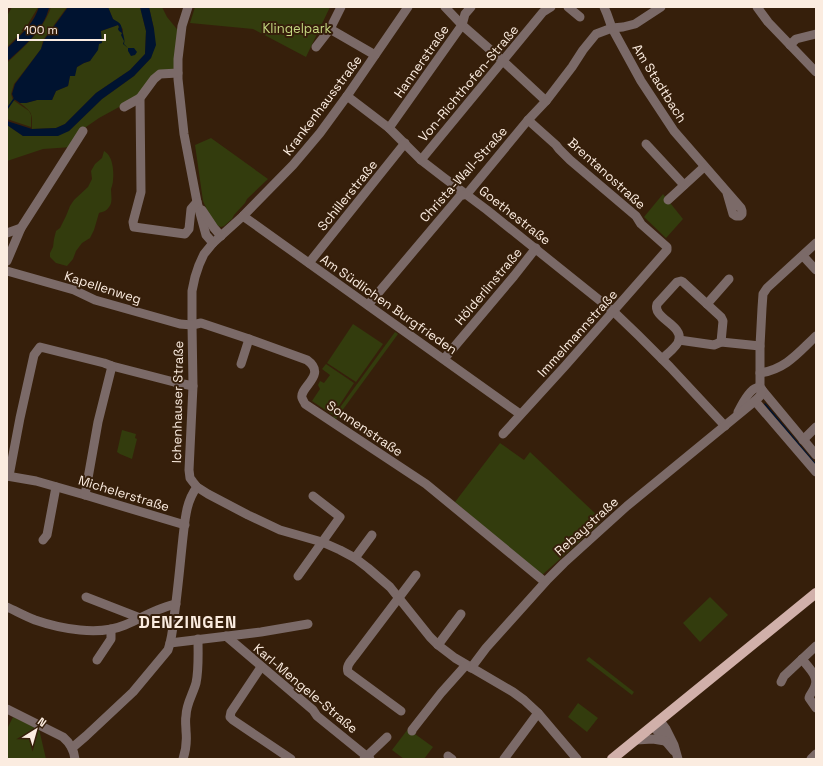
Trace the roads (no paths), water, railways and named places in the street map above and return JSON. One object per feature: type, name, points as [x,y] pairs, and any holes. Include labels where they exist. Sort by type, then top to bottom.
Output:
[{"type":"main road","points":[[612,759],[816,593]]},
{"type":"street","points":[[188,7],[182,26],[178,59],[184,134],[197,202],[206,235],[213,243]]},
{"type":"street","points":[[316,47],[330,29],[341,7]]},
{"type":"street","name":"Krankenhausstraße","points":[[213,243],[243,216],[293,164],[320,133],[408,7]]},
{"type":"street","points":[[445,7],[462,25],[504,61],[546,101]]},
{"type":"street","name":"Hannerstraße","points":[[389,128],[462,25],[465,14],[471,7]]},
{"type":"street","name":"Von-Richthofen-Straße","points":[[422,160],[543,12],[551,7]]},
{"type":"street","points":[[568,7],[580,17]]},
{"type":"street","name":"Am Stadtbach","points":[[604,7],[612,28],[638,75],[670,126],[727,193]]},
{"type":"street","name":"Christa-Wall-Straße","points":[[368,305],[460,196],[467,194],[528,120],[546,101],[596,34],[612,28],[636,24],[661,7]]},
{"type":"street","points":[[757,7],[768,22],[816,72]]},
{"type":"street","points":[[330,29],[375,55]]},
{"type":"street","points":[[790,45],[796,40],[816,34]]},
{"type":"street","points":[[124,107],[140,98],[154,79],[160,74],[178,74]]},
{"type":"street","name":"Goethestraße","points":[[347,96],[389,128],[422,160],[443,177],[536,248],[613,311],[662,359],[724,426]]},
{"type":"street","points":[[140,98],[141,192],[133,222],[134,227],[185,234],[188,229],[191,208],[197,202]]},
{"type":"street","name":"Brentanostraße","points":[[528,120],[556,144],[558,149],[570,160],[636,216],[641,224],[667,247]]},
{"type":"street","points":[[7,261],[21,228],[82,131]]},
{"type":"street","name":"Schillerstraße","points":[[309,263],[405,144]]},
{"type":"street","points":[[646,144],[684,185]]},
{"type":"street","points":[[668,200],[704,167]]},
{"type":"street","points":[[197,202],[221,236]]},
{"type":"street","name":"Am Südlichen Burgfrieden","points":[[243,216],[520,414]]},
{"type":"street","points":[[7,233],[21,228]]},
{"type":"street","name":"Ichenhauser Straße","points":[[197,487],[190,478],[189,470],[193,386],[192,291],[198,265],[204,254],[213,243]]},
{"type":"street","points":[[816,243],[767,288],[763,294],[760,346],[760,386],[762,390],[816,455]]},
{"type":"street","name":"Immelmannstraße","points":[[503,434],[667,250],[667,247]]},
{"type":"street","name":"Hölderlinstraße","points":[[444,359],[536,248]]},
{"type":"street","points":[[803,256],[816,270]]},
{"type":"street","name":"Kapellenweg","points":[[7,271],[74,290],[95,300],[180,324],[192,324]]},
{"type":"street","points":[[707,304],[729,279]]},
{"type":"street","points":[[662,359],[678,344],[679,335],[656,310],[657,304],[677,282],[680,281],[684,282],[721,317],[723,321],[721,342]]},
{"type":"street","name":"Sonnenstraße","points":[[192,324],[201,323],[307,360],[313,364],[315,371],[313,377],[302,395],[305,404],[426,484],[545,582]]},
{"type":"street","points":[[760,373],[768,372],[788,362],[816,336]]},
{"type":"street","points":[[241,364],[249,339]]},
{"type":"street","points":[[679,340],[714,345],[721,342],[760,346]]},
{"type":"street","points":[[8,476],[34,355],[40,348],[90,359],[193,386]]},
{"type":"street","points":[[85,495],[98,422],[112,366]]},
{"type":"street","name":"Rebaystraße","points":[[412,731],[440,693],[468,667],[564,563],[627,506],[755,401],[760,396],[762,390],[759,388],[754,389],[734,418]]},
{"type":"street","points":[[755,401],[816,472]]},
{"type":"street","points":[[803,440],[816,426]]},
{"type":"street","name":"Michelerstraße","points":[[8,476],[36,481],[185,525]]},
{"type":"street","points":[[43,540],[46,535],[56,487]]},
{"type":"street","points":[[72,748],[134,692],[168,650],[176,604],[188,504],[197,487],[227,504],[280,530],[322,542],[355,558],[380,578],[398,597],[430,637],[447,653],[524,700],[538,713],[576,759]]},
{"type":"street","points":[[298,576],[340,516],[313,496]]},
{"type":"street","points":[[355,558],[372,535]]},
{"type":"street","points":[[402,711],[348,672],[347,668],[398,597],[416,575]]},
{"type":"street","points":[[86,597],[140,618]]},
{"type":"street","points":[[7,607],[35,620],[66,628],[94,631],[124,626],[176,604]]},
{"type":"street","points":[[438,645],[461,614]]},
{"type":"street","points":[[170,643],[261,632],[308,624]]},
{"type":"street","points":[[97,660],[111,639],[111,629]]},
{"type":"street","name":"Karl-Mengele-Straße","points":[[226,636],[367,758]]},
{"type":"street","points":[[183,759],[186,746],[185,716],[198,672],[198,639]]},
{"type":"street","points":[[781,682],[784,676],[816,646]]},
{"type":"street","points":[[802,658],[816,676],[816,685],[809,698],[816,708]]},
{"type":"street","points":[[261,667],[231,712],[230,717],[291,759]]},
{"type":"street","points":[[7,709],[61,735],[67,740],[72,748],[74,759]]},
{"type":"street","points":[[504,759],[538,713]]},
{"type":"street","points":[[656,724],[665,741],[677,756]]},
{"type":"street","points":[[656,724],[666,729],[674,745],[677,756]]},
{"type":"street","points":[[367,758],[387,737]]},
{"type":"street","points":[[636,740],[652,739],[665,741]]},
{"type":"street","points":[[811,759],[816,754]]},
{"type":"water","points":[[68,7],[108,7],[113,19],[121,25],[122,28],[124,41],[121,35],[122,33],[118,29],[118,25],[101,31],[102,43],[99,44],[98,50],[90,61],[77,67],[75,76],[70,76],[68,86],[56,91],[52,100],[37,100],[20,103],[14,99],[12,94],[15,84],[41,49],[44,40]]},
{"type":"water","points":[[140,7],[149,7],[156,45],[151,58],[134,76],[102,99],[69,131],[58,136],[23,136],[7,125],[7,121],[32,129],[56,128],[65,124],[96,93],[130,70],[145,54],[146,31]]},
{"type":"water","points":[[128,48],[134,48],[137,52],[135,55],[131,56]]},
{"type":"waterway","points":[[7,55],[34,27],[42,14],[44,7]]},
{"type":"waterway","points":[[7,109],[14,99]]},
{"type":"waterway","points":[[765,404],[816,465]]},
{"type":"district","name":"DENZINGEN","points":[[188,622]]},
{"type":"park label","name":"Klingelpark","points":[[297,28]]}]
